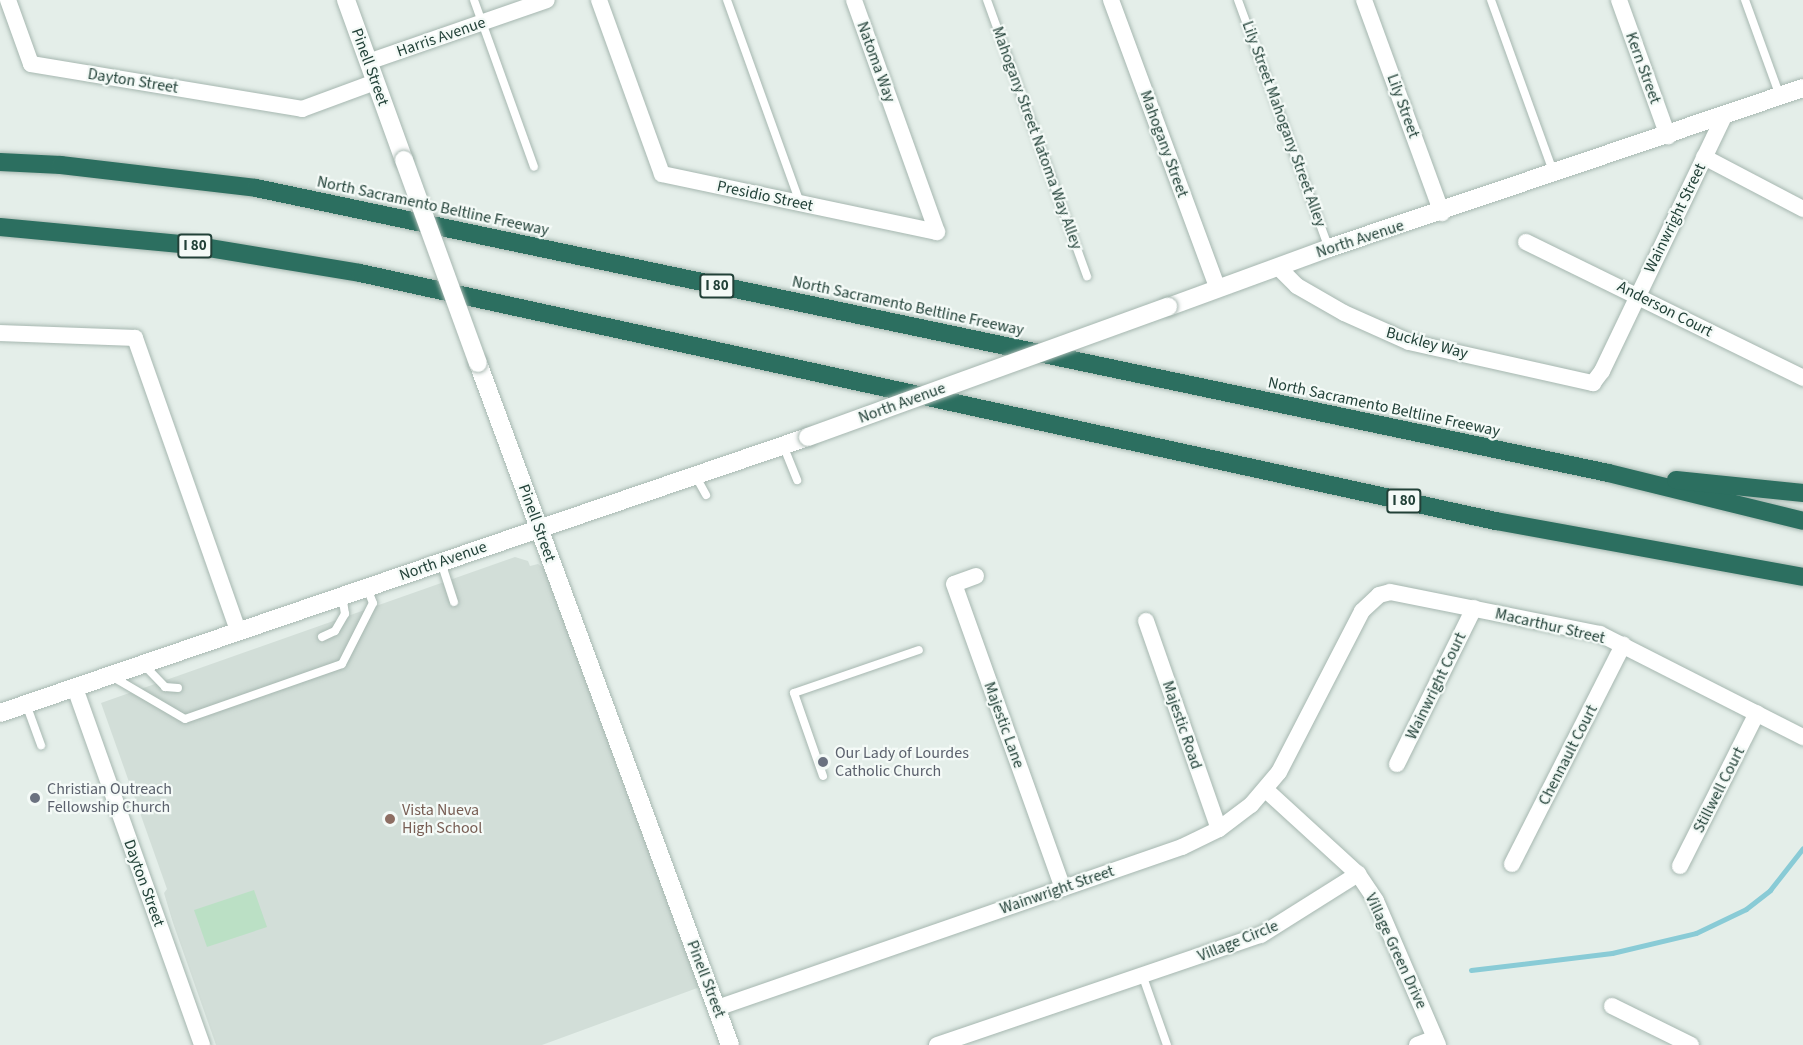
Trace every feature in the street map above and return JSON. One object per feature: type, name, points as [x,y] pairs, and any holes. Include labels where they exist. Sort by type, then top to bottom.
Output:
[{"type":"highway","name":"North Sacramento Beltline Freeway","points":[[0,162],[61,165],[256,188],[1608,473],[1803,521]]},
{"type":"highway","name":"I 80","points":[[0,227],[191,245],[360,273],[1408,502],[1803,577]]},
{"type":"highway","points":[[1608,473],[1803,494]]},
{"type":"street","name":"Dayton Street","points":[[8,0],[31,64],[302,109],[375,82]]},
{"type":"street","name":"Pinell Street","points":[[346,0],[730,1045]]},
{"type":"street","name":"Harris Avenue","points":[[368,62],[547,0]]},
{"type":"street","name":"Presidio Street","points":[[599,0],[662,174],[937,232],[898,124]]},
{"type":"street","name":"Natoma Way","points":[[854,0],[898,124]]},
{"type":"street","name":"Mahogany Street","points":[[1111,0],[1218,289]]},
{"type":"street","name":"Lily Street","points":[[1364,0],[1442,213]]},
{"type":"street","name":"Kern Street","points":[[1619,0],[1668,136]]},
{"type":"street","name":"North Avenue","points":[[0,713],[783,445],[1329,248],[1442,213],[1803,88]]},
{"type":"street","name":"Wainwright Street","points":[[1593,383],[1602,371],[1724,116]]},
{"type":"street","points":[[1704,157],[1803,209]]},
{"type":"street","name":"Anderson Court","points":[[1526,242],[1638,294],[1803,378]]},
{"type":"street","name":"Buckley Way","points":[[1278,267],[1297,286],[1344,313],[1410,342],[1593,383]]},
{"type":"street","points":[[0,333],[135,338],[238,631]]},
{"type":"street","name":"Majestic Lane","points":[[976,576],[954,584],[1063,888]]},
{"type":"street","name":"Macarthur Street","points":[[1326,681],[1362,611],[1379,595],[1401,592],[1599,634],[1803,737]]},
{"type":"street","name":"Wainwright Court","points":[[1398,764],[1474,608]]},
{"type":"street","name":"Majestic Road","points":[[1146,621],[1219,830]]},
{"type":"street","name":"Chennault Court","points":[[1512,864],[1623,645]]},
{"type":"street","name":"Wainwright Street","points":[[717,1008],[1182,847],[1219,830],[1266,790],[1279,772],[1326,681]]},
{"type":"street","name":"Dayton Street","points":[[75,687],[202,1045]]},
{"type":"street","name":"Stillwell Court","points":[[1680,866],[1757,714]]},
{"type":"street","name":"Village Green Drive","points":[[1266,790],[1358,874],[1376,901],[1437,1041]]},
{"type":"street","name":"Village Circle","points":[[937,1045],[1143,977],[1261,935],[1358,874]]},
{"type":"street","points":[[1612,1006],[1690,1045]]},
{"type":"street","points":[[1417,1045],[1437,1041]]},
{"type":"lane","points":[[474,0],[534,167]]},
{"type":"lane","points":[[727,0],[800,203]]},
{"type":"lane","name":"Mahogany Street Natoma Way Alley","points":[[987,0],[1087,276]]},
{"type":"lane","name":"Lily Street Mahogany Street Alley","points":[[1238,0],[1329,248]]},
{"type":"lane","points":[[1491,0],[1554,175]]},
{"type":"lane","points":[[1745,0],[1780,96]]},
{"type":"lane","points":[[783,445],[798,480]]},
{"type":"lane","points":[[695,475],[706,495]]},
{"type":"lane","points":[[441,562],[454,602]]},
{"type":"lane","points":[[110,675],[185,718],[207,711],[342,664],[373,603],[367,587]]},
{"type":"lane","points":[[322,637],[334,631],[345,614],[342,596]]},
{"type":"lane","points":[[823,776],[794,693],[919,650]]},
{"type":"lane","points":[[142,664],[165,687],[178,688]]},
{"type":"lane","points":[[26,704],[41,745]]},
{"type":"lane","points":[[1143,977],[1167,1045]]},
{"type":"shaded area","name":"Vista Nueva High School","points":[[515,557],[528,561],[530,566],[538,564],[548,572],[700,987],[542,1045],[216,1045],[173,923],[164,893],[167,889],[101,703]]},
{"type":"green space","points":[[254,890],[267,927],[207,947],[194,910]]},
{"type":"waterway","points":[[1471,970],[1612,953],[1696,933],[1746,909],[1770,890],[1803,848]]},
{"type":"place","name":"Our Lady of Lourdes Catholic Church","points":[[823,762]]},
{"type":"place","name":"Christian Outreach Fellowship Church","points":[[35,798]]},
{"type":"place","name":"Vista Nueva High School","points":[[390,819]]}]
